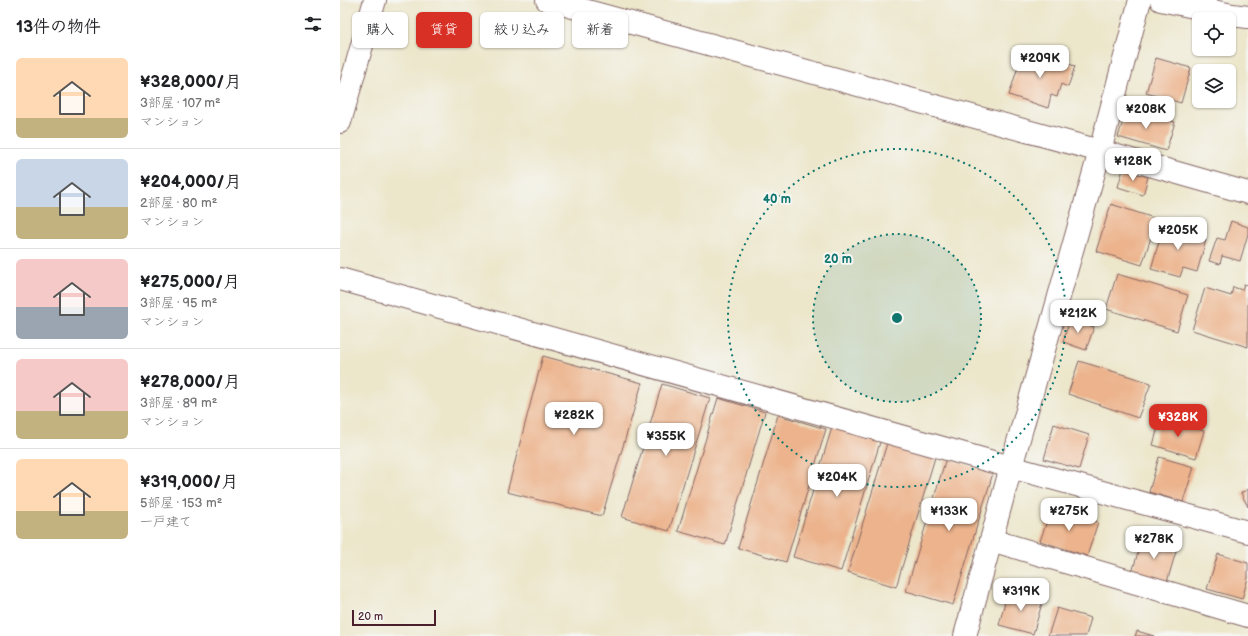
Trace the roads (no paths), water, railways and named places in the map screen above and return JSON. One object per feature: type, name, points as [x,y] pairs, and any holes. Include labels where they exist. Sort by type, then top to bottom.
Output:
[{"type":"street","points":[[340,122],[375,0]]},
{"type":"street","points":[[547,0],[1100,151],[1248,193]]},
{"type":"street","points":[[965,636],[1100,151],[1140,0]]},
{"type":"street","points":[[1161,0],[1248,17]]},
{"type":"street","points":[[340,279],[1248,532]]},
{"type":"street","points":[[991,540],[1248,616]]}]
